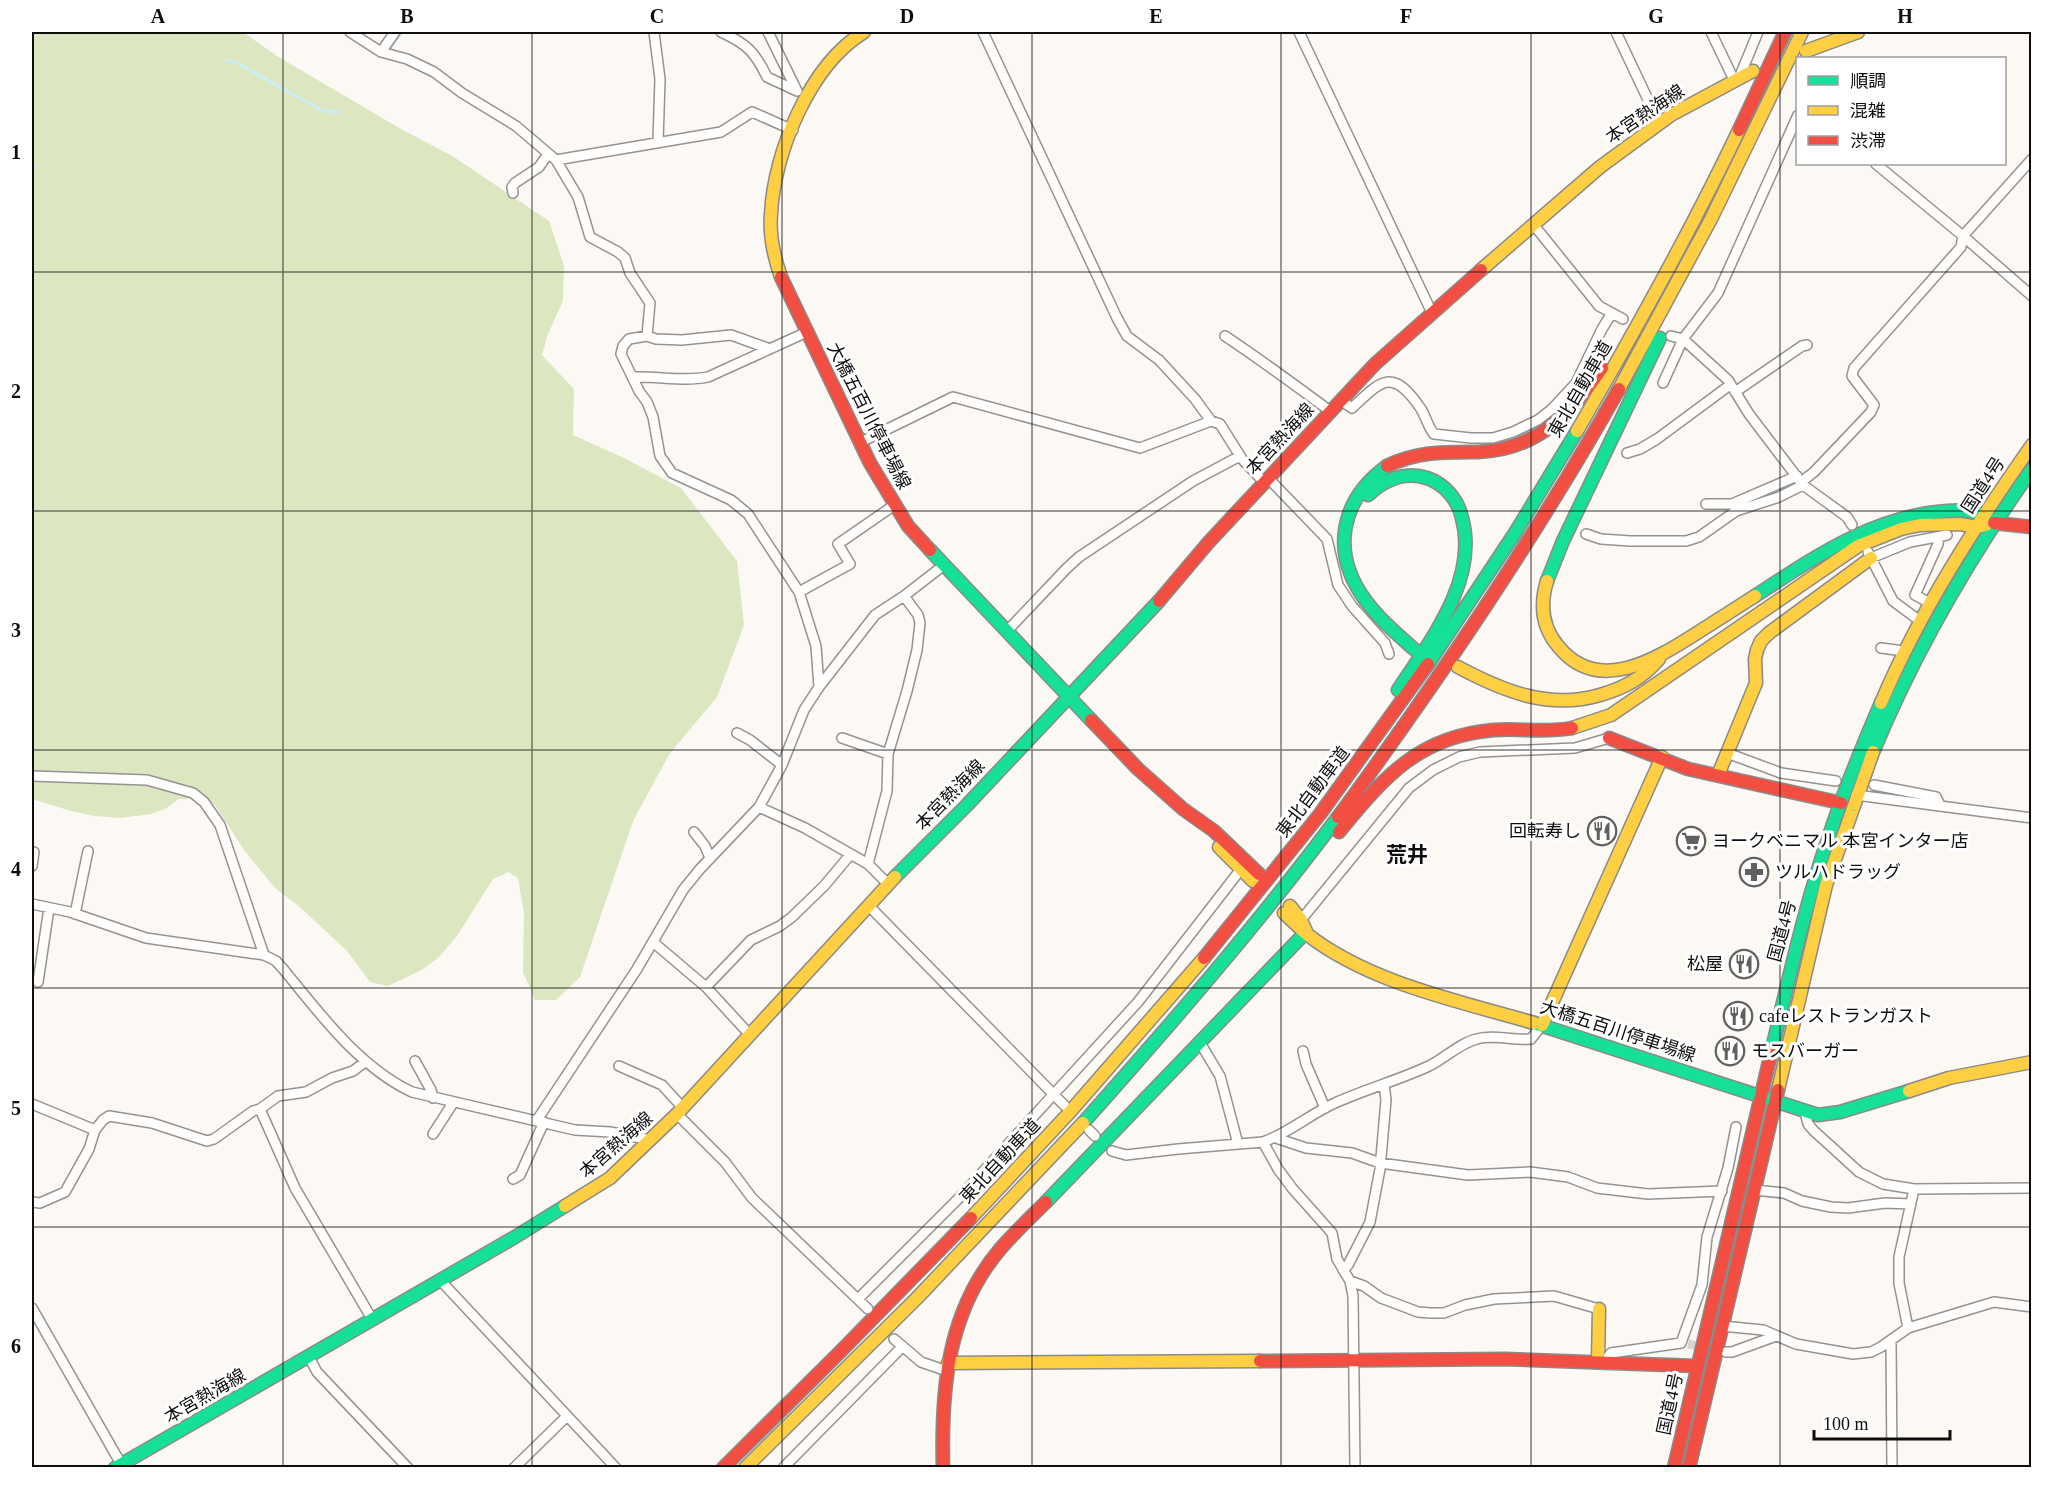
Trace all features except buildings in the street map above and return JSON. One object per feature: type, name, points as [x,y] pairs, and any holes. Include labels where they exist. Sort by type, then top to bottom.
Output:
[{"type":"main road","name":"大橋五百川停車場線","points":[[864,32],[833,56],[802,92],[771,202],[770,228],[774,253],[782,277],[879,484],[908,526],[1138,769],[1183,809],[1241,869],[1256,878],[1214,831],[1183,809]]},
{"type":"main road","name":"東北自動車道","points":[[723,1467],[779,1414],[986,1204],[1094,1087],[1214,947],[1321,813],[1427,667],[1560,461],[1662,282],[1717,175],[1785,32]]},
{"type":"main road","name":"東北自動車道","points":[[745,1467],[892,1323],[1105,1099],[1226,957],[1318,842],[1386,751],[1477,621],[1612,403],[1676,288],[1731,182],[1802,32]]},
{"type":"main road","points":[[1806,51],[1858,32]]},
{"type":"main road","name":"本宮熱海線","points":[[118,1466],[309,1357],[610,1178],[680,1111],[888,884],[1070,697],[1159,602],[1208,543],[1375,364],[1600,167],[1684,107],[1753,71]]},
{"type":"main road","points":[[1321,813],[1429,640],[1462,576],[1467,535],[1458,504],[1446,490],[1428,478],[1406,476],[1384,482],[1367,496],[1362,505],[1355,524],[1354,545],[1359,568],[1372,592],[1418,645],[1372,609],[1354,583],[1344,554],[1344,530],[1349,509],[1355,497],[1377,472],[1407,457],[1430,453],[1501,451],[1526,442],[1558,422],[1583,395],[1604,365],[1672,247],[1717,175]]},
{"type":"main road","points":[[1731,182],[1699,259],[1575,513],[1554,561],[1544,592],[1544,618],[1560,649],[1576,662],[1589,668],[1614,671],[1643,664],[1664,654],[1853,535],[1895,518],[1919,512],[1960,511],[1984,513],[1994,523]]},
{"type":"main road","name":"国道4号","points":[[1674,1467],[1796,949],[1828,838],[1889,682],[1904,651],[1984,513],[2031,444]]},
{"type":"main road","name":"国道4号","points":[[1689,1467],[1826,885],[1856,795],[1880,732],[1910,670],[1994,523],[2031,469]]},
{"type":"main road","points":[[1226,957],[1297,883],[1387,776],[1422,748],[1455,735],[1473,732],[1564,730],[1611,715],[1858,546],[1901,529],[1920,525],[1960,524],[1977,527],[1994,523],[2031,527]]},
{"type":"main road","points":[[1718,775],[1756,683],[1755,659],[1761,641],[1869,555]]},
{"type":"main road","points":[[1632,700],[1582,711],[1541,710],[1506,702],[1455,671],[1525,697],[1573,702],[1622,688],[1648,674],[1664,654]]},
{"type":"main road","points":[[1609,738],[1689,769],[1841,802]]},
{"type":"main road","points":[[1542,1025],[1662,757]]},
{"type":"main road","name":"大橋五百川停車場線","points":[[1306,932],[1301,920],[1287,910],[1294,924],[1331,951],[1386,976],[1818,1115],[1840,1112],[1949,1078],[2031,1062]]},
{"type":"main road","points":[[943,1467],[942,1417],[947,1367],[961,1313],[980,1278],[1000,1249],[1306,932]]},
{"type":"main road","points":[[1599,1309],[1602,1361]]},
{"type":"main road","points":[[947,1367],[1506,1359],[1696,1366]]},
{"type":"street","points":[[350,32],[381,52],[407,59],[434,72],[462,93],[516,126],[552,157],[578,197],[590,237],[625,258],[630,273],[648,298],[650,303],[647,336]]},
{"type":"street","points":[[381,52],[395,32]]},
{"type":"street","points":[[654,32],[660,79],[658,142]]},
{"type":"street","points":[[721,32],[749,48],[759,59],[767,77],[802,92]]},
{"type":"street","points":[[768,32],[802,92]]},
{"type":"street","points":[[983,32],[1127,336],[1159,360],[1211,421],[1220,424],[1240,456],[1327,539],[1338,585],[1352,606],[1386,643],[1389,654]]},
{"type":"street","points":[[1299,32],[1432,313]]},
{"type":"street","points":[[1617,32],[1659,123]]},
{"type":"street","points":[[1712,32],[1737,79]]},
{"type":"street","points":[[1737,79],[1758,32]]},
{"type":"street","points":[[1818,57],[1822,46]]},
{"type":"street","points":[[513,193],[512,187],[515,183],[552,157],[722,132],[752,112],[793,130]]},
{"type":"street","points":[[1663,382],[1683,339],[1718,293],[1796,117]]},
{"type":"street","points":[[1586,534],[1611,540],[1686,541],[1704,533],[1736,511],[1779,497],[1814,472],[1871,412],[1874,405],[1852,376],[1854,368],[1961,247],[1963,236],[2031,159]]},
{"type":"street","points":[[1877,165],[2031,296]]},
{"type":"street","points":[[1533,224],[1570,273],[1599,306],[1623,319]]},
{"type":"street","points":[[1340,400],[1352,408],[1377,385],[1382,382],[1391,382],[1409,393],[1422,410],[1434,434],[1471,438],[1502,436],[1538,420],[1552,409],[1576,383],[1612,313]]},
{"type":"street","points":[[634,377],[699,379],[708,377],[807,332]]},
{"type":"street","points":[[770,349],[731,335],[682,340],[656,339],[647,336],[629,339],[623,346],[622,359],[634,377],[653,417],[657,447],[665,465],[672,472],[740,506],[748,514],[799,592],[816,645],[819,687]]},
{"type":"street","points":[[1225,336],[1271,366],[1288,382],[1330,411]]},
{"type":"street","points":[[1671,336],[1683,339],[1733,389],[1801,481],[1847,517],[1852,525]]},
{"type":"street","points":[[1627,453],[1657,439],[1708,400],[1733,389],[1802,346],[1808,345]]},
{"type":"street","points":[[859,443],[953,397],[1140,448],[1211,421]]},
{"type":"street","points":[[1008,630],[1080,557],[1193,482],[1240,456]]},
{"type":"street","points":[[1706,504],[1731,504],[1801,481]]},
{"type":"street","points":[[799,592],[850,564],[838,543],[893,506]]},
{"type":"street","points":[[1920,621],[1893,601],[1869,555],[1910,542],[1943,536],[1915,595],[1930,603]]},
{"type":"street","points":[[513,1179],[520,1175],[541,1121],[683,890],[759,807],[782,765],[804,710],[819,687],[875,615],[944,565]]},
{"type":"street","points":[[868,864],[887,791],[888,754],[917,650],[920,623],[918,615],[904,596]]},
{"type":"street","points":[[1881,648],[1904,651]]},
{"type":"street","points":[[737,732],[782,765]]},
{"type":"street","points":[[842,738],[888,754]]},
{"type":"street","points":[[1301,920],[1408,788],[1434,770],[1460,757],[1480,752],[1575,748],[1609,738]]},
{"type":"street","points":[[1727,753],[1781,773],[1836,781]]},
{"type":"street","points":[[32,776],[147,780],[193,793],[204,802],[220,825],[264,955]]},
{"type":"street","points":[[1874,785],[1936,797],[1940,805]]},
{"type":"street","points":[[1856,795],[2031,819]]},
{"type":"street","points":[[759,807],[805,828],[868,864],[888,884]]},
{"type":"street","points":[[694,832],[705,846],[710,858]]},
{"type":"street","points":[[75,914],[88,851]]},
{"type":"street","points":[[32,866],[34,852]]},
{"type":"street","points":[[706,987],[751,940],[780,926],[792,917],[824,886],[850,855]]},
{"type":"street","points":[[858,1299],[958,1199],[1138,1002],[1241,869]]},
{"type":"street","points":[[32,904],[75,914],[146,938],[264,955],[276,961],[365,1062],[395,1084],[412,1092],[575,1130],[610,1132],[651,1140]]},
{"type":"street","points":[[869,906],[1065,1106]]},
{"type":"street","points":[[38,982],[49,908]]},
{"type":"street","points":[[653,942],[706,987],[750,1035]]},
{"type":"street","points":[[1112,1151],[1126,1155],[1263,1142],[1276,1138],[1325,1108],[1445,1058],[1468,1042],[1488,1037],[1532,1039],[1542,1025]]},
{"type":"street","points":[[1199,1041],[1220,1076],[1238,1144]]},
{"type":"street","points":[[1303,1051],[1306,1064],[1325,1108]]},
{"type":"street","points":[[415,1061],[433,1098]]},
{"type":"street","points":[[32,1202],[40,1203],[66,1192],[89,1149],[95,1130],[109,1116],[152,1124],[201,1140],[211,1141],[278,1096],[306,1092],[332,1078],[353,1071],[365,1062]]},
{"type":"street","points":[[619,1066],[662,1085],[680,1111],[725,1162],[752,1198],[868,1309]]},
{"type":"street","points":[[1343,1270],[1348,1265],[1370,1222],[1380,1163],[1386,1100],[1384,1084]]},
{"type":"street","points":[[433,1134],[453,1103]]},
{"type":"street","points":[[32,1104],[95,1130]]},
{"type":"street","points":[[260,1109],[294,1188],[372,1319]]},
{"type":"street","points":[[1804,1112],[1808,1124],[1814,1131],[1859,1172],[1883,1184],[1914,1189],[2031,1188]]},
{"type":"street","points":[[1602,1361],[1611,1353],[1684,1344],[1702,1285],[1707,1237],[1722,1191],[1736,1127]]},
{"type":"street","points":[[1276,1138],[1306,1148],[1352,1153],[1380,1163],[1468,1175],[1504,1172],[1551,1174],[1568,1177],[1597,1188],[1648,1194],[1722,1191]]},
{"type":"street","points":[[1263,1142],[1292,1188],[1332,1233],[1337,1259],[1350,1281],[1353,1296],[1354,1467]]},
{"type":"street","points":[[1908,1328],[1899,1283],[1899,1257],[1914,1189]]},
{"type":"street","points":[[1754,1190],[1784,1193],[1802,1201],[1831,1207],[1848,1208],[1885,1203],[1911,1204]]},
{"type":"street","points":[[440,1280],[616,1467]]},
{"type":"street","points":[[1350,1281],[1364,1286],[1381,1298],[1418,1312],[1444,1313],[1465,1305],[1494,1299],[1554,1296],[1599,1309]]},
{"type":"street","points":[[1722,1326],[1763,1330],[1796,1344],[1853,1354],[1871,1352],[1908,1328],[1994,1302],[2031,1307]]},
{"type":"street","points":[[32,1308],[118,1466]]},
{"type":"street","points":[[1726,1352],[1732,1352],[1776,1336]]},
{"type":"street","points":[[894,1339],[921,1362],[947,1367]]},
{"type":"street","points":[[1891,1341],[1892,1467]]},
{"type":"street","points":[[783,1467],[902,1347]]},
{"type":"street","points":[[309,1357],[317,1372],[408,1467]]},
{"type":"street","points":[[514,1467],[567,1416]]},
{"type":"green space","points":[[32,32],[243,32],[277,56],[401,129],[454,157],[549,221],[564,266],[563,301],[548,334],[542,355],[574,389],[573,435],[622,457],[681,488],[737,561],[744,625],[717,697],[670,753],[633,821],[580,977],[556,1000],[535,1000],[523,972],[524,913],[518,878],[508,872],[493,879],[457,936],[438,958],[422,970],[388,986],[370,982],[348,952],[300,907],[275,888],[244,850],[215,805],[197,799],[179,799],[165,809],[151,814],[120,818],[71,811],[32,799]]},
{"type":"waterway","points":[[390,49],[402,32]]},
{"type":"waterway","points":[[227,60],[237,63],[323,111],[339,112]]},
{"type":"tunnel","points":[[1688,1344],[1706,1348]]},
{"type":"traffic: fast","points":[[1547,581],[1563,541],[1660,338]]},
{"type":"traffic: fast","points":[[1428,664],[1515,533],[1577,431]]},
{"type":"traffic: fast","points":[[1387,466],[1371,480],[1350,511],[1345,528],[1344,546],[1347,564],[1366,601],[1383,621],[1415,650]]},
{"type":"traffic: fast","points":[[1873,752],[1889,714],[1945,606],[1986,537],[2032,469]]},
{"type":"traffic: fast","points":[[1368,495],[1395,478],[1419,476],[1440,484],[1450,494],[1462,518],[1465,541],[1464,564],[1458,587],[1437,630],[1398,690]]},
{"type":"traffic: fast","points":[[1755,596],[1823,553],[1894,521],[1920,514],[1947,511],[1975,512],[1991,520]]},
{"type":"traffic: fast","points":[[930,550],[1091,720]]},
{"type":"traffic: fast","points":[[895,877],[967,805],[1159,601]]},
{"type":"traffic: fast","points":[[1772,1049],[1820,862],[1847,785],[1881,703]]},
{"type":"traffic: fast","points":[[1083,1123],[1214,973],[1338,817]]},
{"type":"traffic: fast","points":[[1046,1202],[1306,932]]},
{"type":"traffic: fast","points":[[1534,1023],[1818,1115],[1840,1112],[1909,1091]]},
{"type":"traffic: fast","points":[[115,1468],[565,1206]]},
{"type":"traffic: slow","points":[[781,277],[771,230],[774,190],[779,164],[798,112],[812,88],[827,66],[845,47],[864,32]]},
{"type":"traffic: slow","points":[[1619,389],[1711,219],[1802,32]]},
{"type":"traffic: slow","points":[[1806,51],[1858,32]]},
{"type":"traffic: slow","points":[[1481,270],[1600,167],[1671,115],[1753,71]]},
{"type":"traffic: slow","points":[[1577,431],[1661,282],[1739,130]]},
{"type":"traffic: slow","points":[[1881,703],[1931,602],[2032,445]]},
{"type":"traffic: slow","points":[[1572,728],[1611,715],[1858,546],[1901,529],[1920,525],[1960,524],[1977,527],[1986,525]]},
{"type":"traffic: slow","points":[[1718,775],[1756,683],[1755,659],[1761,641],[1871,558]]},
{"type":"traffic: slow","points":[[1547,581],[1543,607],[1546,623],[1553,639],[1574,661],[1591,669],[1609,671],[1646,662],[1664,653],[1755,596]]},
{"type":"traffic: slow","points":[[1458,667],[1492,684],[1527,696],[1563,700],[1581,699],[1617,689],[1633,682],[1659,659]]},
{"type":"traffic: slow","points":[[1778,1090],[1826,885],[1873,752]]},
{"type":"traffic: slow","points":[[1542,1025],[1662,757]]},
{"type":"traffic: slow","points":[[1219,847],[1253,881]]},
{"type":"traffic: slow","points":[[565,1206],[610,1178],[677,1114],[895,877]]},
{"type":"traffic: slow","points":[[1290,906],[1306,931]]},
{"type":"traffic: slow","points":[[1284,913],[1308,935],[1332,952],[1359,966],[1416,989],[1534,1023]]},
{"type":"traffic: slow","points":[[971,1218],[1069,1113],[1204,958]]},
{"type":"traffic: slow","points":[[1909,1091],[1949,1078],[2032,1062]]},
{"type":"traffic: slow","points":[[745,1468],[917,1298],[1083,1123]]},
{"type":"traffic: slow","points":[[1598,1361],[1599,1309]]},
{"type":"traffic: slow","points":[[948,1363],[1260,1361]]},
{"type":"traffic: jam","points":[[1739,130],[1785,32]]},
{"type":"traffic: jam","points":[[1159,601],[1208,543],[1375,364],[1481,270]]},
{"type":"traffic: jam","points":[[781,277],[870,463],[908,526],[930,550]]},
{"type":"traffic: jam","points":[[1387,466],[1420,455],[1499,450],[1535,437],[1565,414],[1602,368]]},
{"type":"traffic: jam","points":[[1338,817],[1485,608],[1554,499],[1619,389]]},
{"type":"traffic: jam","points":[[1994,523],[2032,527]]},
{"type":"traffic: jam","points":[[1204,958],[1320,814],[1428,664]]},
{"type":"traffic: jam","points":[[1091,720],[1138,769],[1183,809],[1214,831],[1259,874]]},
{"type":"traffic: jam","points":[[1339,832],[1388,777],[1424,750],[1444,741],[1494,730],[1572,728]]},
{"type":"traffic: jam","points":[[1609,738],[1688,769],[1841,803]]},
{"type":"traffic: jam","points":[[1674,1468],[1772,1049]]},
{"type":"traffic: jam","points":[[1689,1468],[1778,1090]]},
{"type":"traffic: jam","points":[[943,1468],[946,1380],[958,1324],[983,1272],[1006,1242],[1046,1202]]},
{"type":"traffic: jam","points":[[723,1468],[971,1218]]},
{"type":"traffic: jam","points":[[1260,1361],[1506,1359],[1696,1366]]},
{"type":"place","name":"回転寿し","points":[[1602,831]]},
{"type":"place","name":"ヨークベニマル 本宮インター店","points":[[1691,841]]},
{"type":"place","name":"ツルハドラッグ","points":[[1754,872]]},
{"type":"place","name":"松屋","points":[[1744,964]]},
{"type":"place","name":"cafeレストランガスト","points":[[1738,1016]]},
{"type":"place","name":"モスバーガー","points":[[1730,1051]]},
{"type":"district","name":"荒井","points":[[1407,855]]}]
